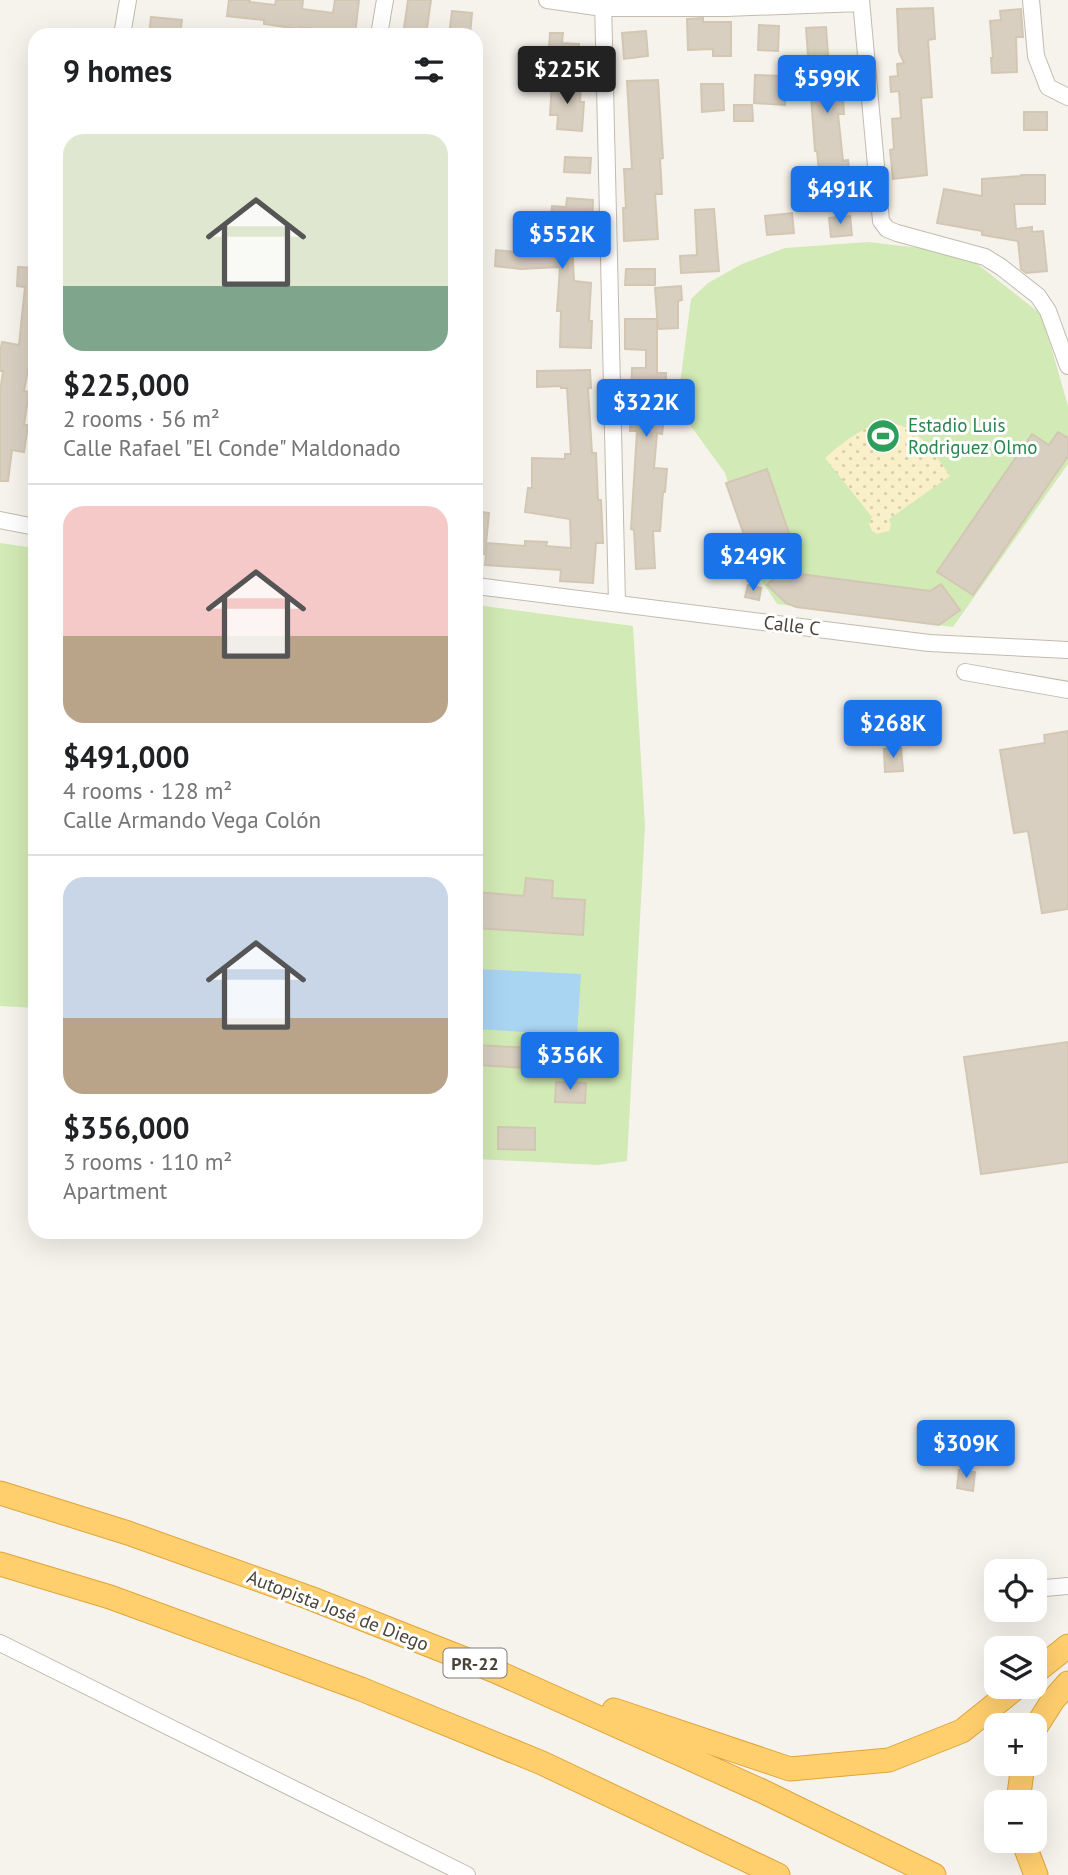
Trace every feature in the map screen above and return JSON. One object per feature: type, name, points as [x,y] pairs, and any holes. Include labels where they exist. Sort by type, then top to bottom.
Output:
[{"type":"highway","name":"Autopista José de Diego","points":[[0,1493],[128,1533],[310,1598],[495,1671],[762,1791],[934,1875]]},
{"type":"highway","points":[[0,1564],[110,1597],[361,1689],[542,1763],[778,1875]]},
{"type":"highway","points":[[1047,1663],[1068,1646]]},
{"type":"highway","points":[[495,1671],[790,1769],[889,1760],[962,1731],[1002,1699]]},
{"type":"highway","points":[[1045,1713],[1068,1683]]},
{"type":"highway","points":[[1027,1853],[1036,1875]]},
{"type":"street","points":[[123,28],[128,0]]},
{"type":"street","points":[[380,28],[385,0]]},
{"type":"street","points":[[547,0],[603,4],[861,2],[881,221],[887,229],[897,233],[985,257],[1000,267],[1038,296],[1048,310],[1068,362]]},
{"type":"street","points":[[1031,0],[1036,57],[1048,87],[1068,97]]},
{"type":"street","points":[[603,4],[617,603]]},
{"type":"street","points":[[0,520],[28,526]]},
{"type":"street","name":"Calle C","points":[[483,587],[929,643],[1068,650]]},
{"type":"street","points":[[965,672],[1068,690]]},
{"type":"street","points":[[1047,1588],[1068,1586]]},
{"type":"street","points":[[0,1643],[467,1875]]},
{"type":"green space","name":"Estadio Luis Rodriguez Olmo","points":[[868,242],[920,248],[971,259],[1042,315],[1068,406],[1068,464],[953,627],[777,604],[756,572],[725,473],[677,407],[691,299],[708,283],[742,264],[785,248]]},
{"type":"green space","points":[[0,543],[28,547],[28,1008],[0,1006]]},
{"type":"green space","points":[[483,606],[633,626],[645,826],[627,1161],[598,1165],[483,1159]]},
{"type":"sand","points":[[879,422],[905,427],[921,438],[950,476],[889,519],[889,531],[877,534],[869,524],[872,517],[825,458],[850,438]]},
{"type":"water","points":[[483,969],[581,974],[577,1035],[483,1029]]},
{"type":"building","points":[[229,0],[250,0],[249,2],[275,5],[276,0],[303,0],[302,9],[333,13],[335,0],[359,0],[356,28],[292,28],[264,24],[264,20],[227,16]]},
{"type":"building","points":[[408,0],[431,0],[427,28],[404,28]]},
{"type":"building","points":[[933,8],[935,39],[928,40],[932,97],[921,98],[927,175],[893,179],[890,150],[894,149],[892,119],[901,118],[899,91],[891,92],[890,77],[898,76],[897,64],[904,63],[899,52],[897,9]]},
{"type":"building","points":[[1021,9],[1023,37],[1016,37],[1017,72],[992,73],[990,21],[1001,20],[1000,11]]},
{"type":"building","points":[[452,11],[472,13],[471,28],[450,28]]},
{"type":"building","points":[[151,17],[182,20],[181,28],[150,28]]},
{"type":"building","points":[[703,18],[703,22],[731,22],[731,56],[713,56],[713,49],[688,50],[687,19]]},
{"type":"building","points":[[759,25],[779,26],[778,51],[758,50]]},
{"type":"building","points":[[826,27],[830,82],[842,81],[844,114],[838,114],[843,161],[848,160],[852,190],[821,193],[815,151],[806,28]]},
{"type":"building","points":[[646,31],[648,56],[624,59],[622,33]]},
{"type":"building","points":[[550,33],[563,33],[562,43],[579,44],[578,63],[548,65]]},
{"type":"building","points":[[755,75],[786,76],[785,105],[754,103]]},
{"type":"building","points":[[658,80],[663,158],[660,159],[662,194],[655,194],[658,239],[624,241],[624,169],[632,169],[627,81]]},
{"type":"building","points":[[552,83],[581,83],[580,102],[584,102],[582,131],[557,129],[558,115],[550,115]]},
{"type":"building","points":[[701,84],[723,84],[724,110],[702,112]]},
{"type":"building","points":[[734,105],[752,105],[753,121],[734,121]]},
{"type":"building","points":[[1024,112],[1047,112],[1047,130],[1024,130]]},
{"type":"building","points":[[565,157],[591,158],[590,173],[564,172]]},
{"type":"building","points":[[1045,175],[1045,204],[1014,204],[1016,229],[1032,227],[1032,232],[1043,231],[1047,271],[1026,273],[1021,269],[1018,241],[937,223],[944,189],[982,196],[982,179]]},
{"type":"building","points":[[567,198],[593,200],[592,224],[571,223],[574,281],[591,283],[591,348],[560,347],[561,311],[557,311],[560,267],[521,269],[495,266],[496,250],[532,254],[532,251],[548,250],[552,206],[566,207]]},
{"type":"building","points":[[714,209],[719,271],[681,273],[680,256],[697,255],[695,210]]},
{"type":"building","points":[[792,213],[794,233],[767,235],[765,216]]},
{"type":"building","points":[[850,216],[852,235],[831,237],[829,218]]},
{"type":"building","points":[[18,267],[28,268],[28,370],[24,391],[28,392],[28,399],[24,425],[28,425],[24,452],[12,450],[8,481],[0,481],[0,393],[3,371],[0,371],[0,353],[2,342],[19,345],[25,287],[17,286]]},
{"type":"building","points":[[626,269],[655,269],[655,285],[625,285]]},
{"type":"building","points":[[681,286],[678,328],[658,329],[655,288]]},
{"type":"building","points":[[625,319],[657,319],[657,373],[666,373],[662,434],[657,433],[654,468],[667,469],[660,531],[653,531],[655,568],[636,569],[634,530],[631,529],[637,431],[630,431],[632,368],[646,368],[646,350],[625,349]]},
{"type":"building","points":[[590,370],[591,388],[588,388],[592,453],[596,453],[603,543],[596,543],[593,583],[560,581],[561,570],[485,565],[487,543],[525,546],[525,541],[547,542],[546,546],[571,548],[570,519],[525,512],[528,488],[532,488],[532,458],[565,459],[565,454],[571,454],[567,388],[537,387],[537,371]]},
{"type":"building","points":[[1058,432],[1068,438],[1068,456],[973,595],[937,572],[1032,434],[1049,445]]},
{"type":"building","points":[[767,469],[795,551],[754,564],[726,483]]},
{"type":"building","points":[[483,512],[489,513],[483,554]]},
{"type":"building","points":[[789,563],[800,574],[930,591],[941,584],[960,610],[939,625],[796,607],[786,603],[767,585]]},
{"type":"building","points":[[748,585],[761,588],[759,600],[745,597]]},
{"type":"building","points":[[1068,731],[1068,909],[1042,913],[1028,831],[1014,833],[1000,750],[1045,743],[1044,735]]},
{"type":"building","points":[[901,748],[903,771],[885,772],[884,749]]},
{"type":"building","points":[[526,878],[553,881],[552,898],[585,900],[583,935],[483,928],[483,893],[524,896]]},
{"type":"building","points":[[1068,1042],[1068,1162],[981,1174],[964,1057]]},
{"type":"building","points":[[483,1045],[562,1050],[561,1070],[483,1065]]},
{"type":"building","points":[[556,1082],[586,1083],[585,1103],[555,1102]]},
{"type":"building","points":[[498,1127],[535,1128],[535,1150],[498,1149]]},
{"type":"building","points":[[959,1470],[975,1472],[973,1491],[957,1488]]},
{"type":"place","name":"Estadio Luis Rodriguez Olmo","points":[[883,436]]}]
